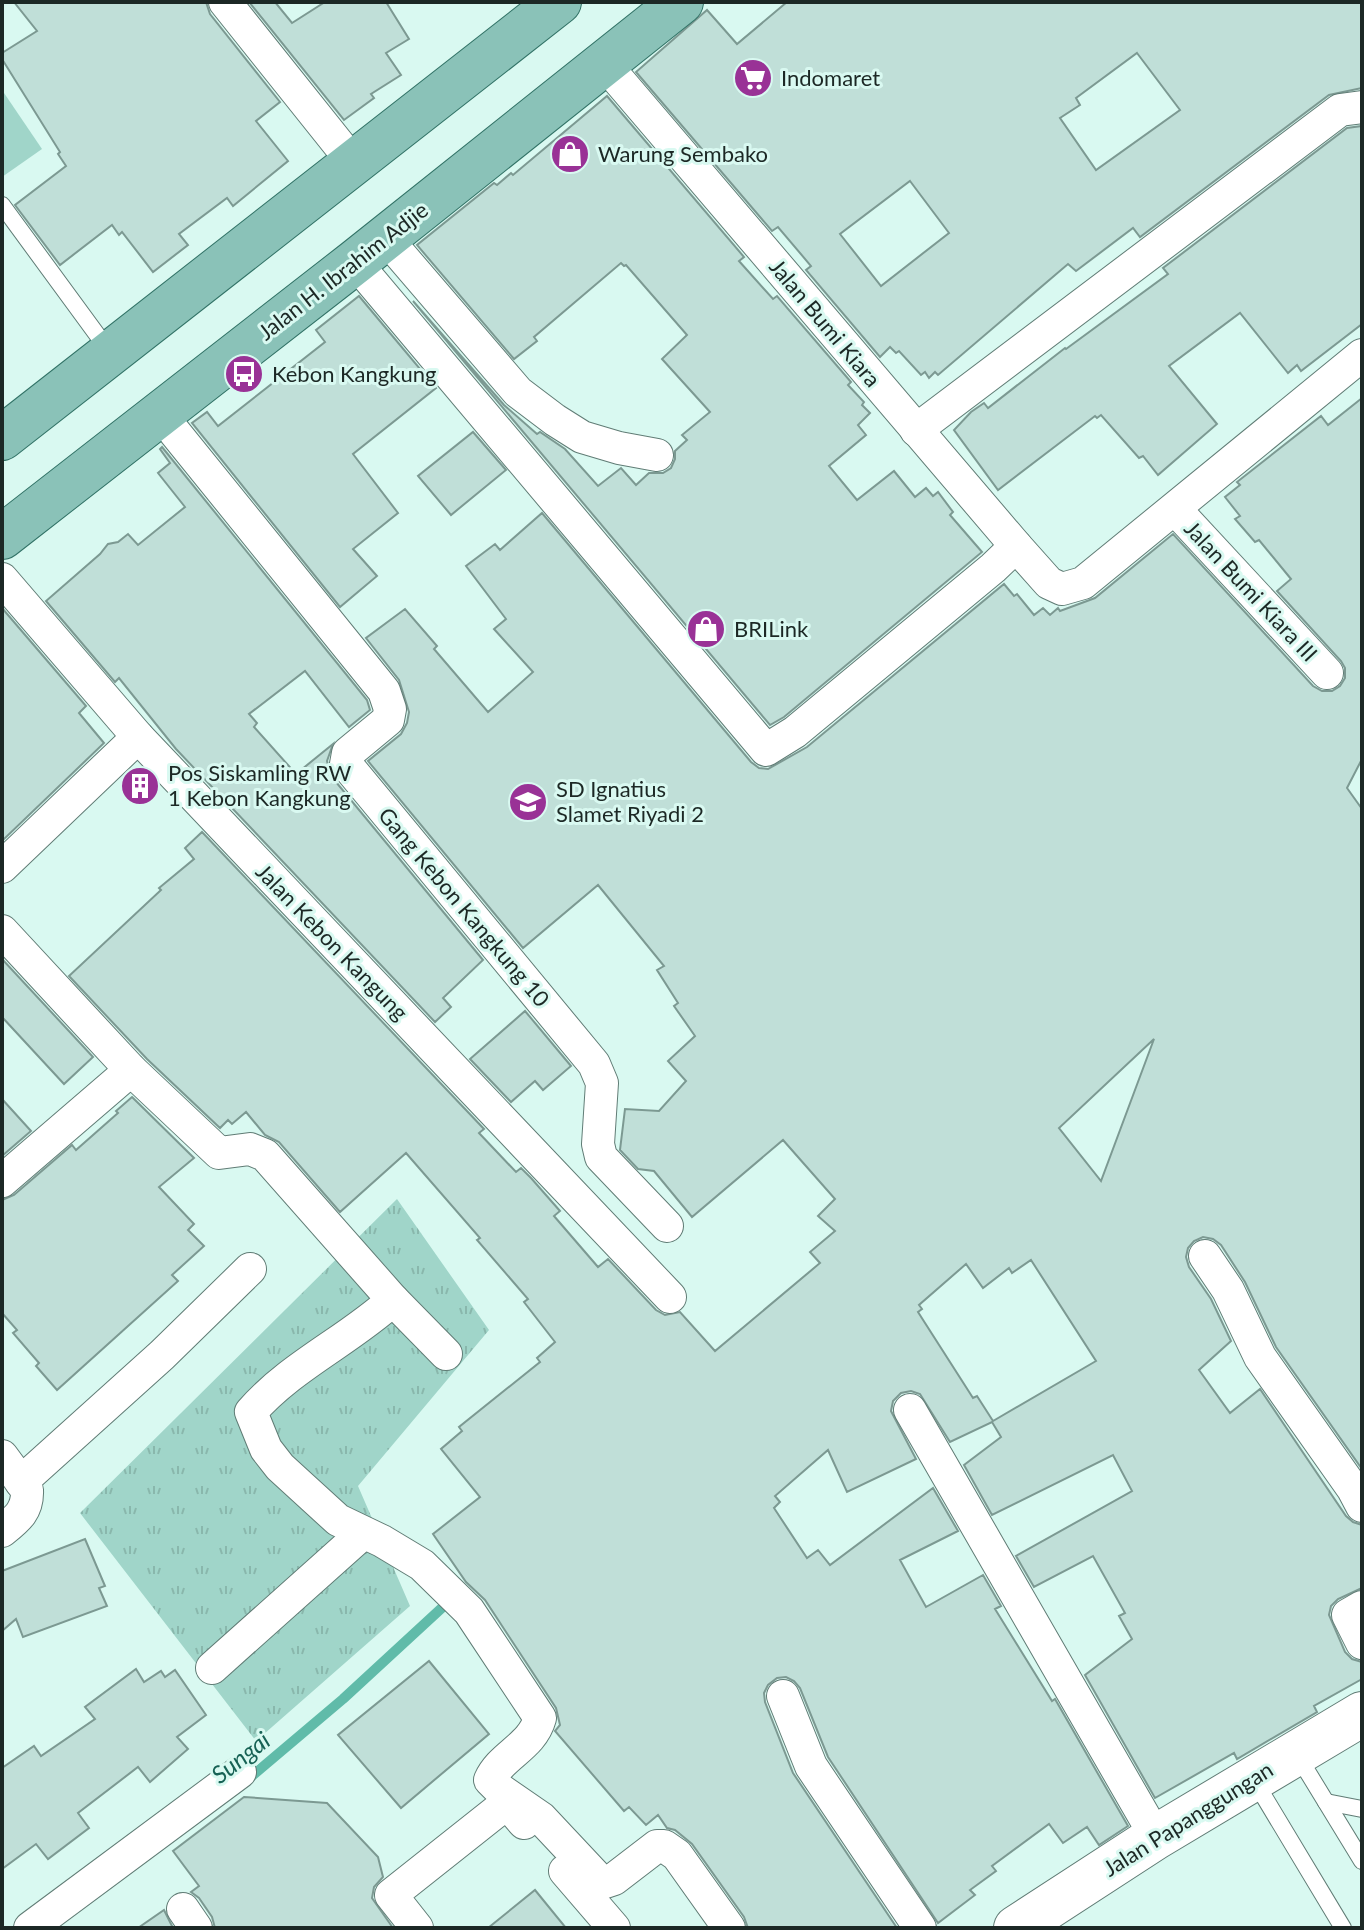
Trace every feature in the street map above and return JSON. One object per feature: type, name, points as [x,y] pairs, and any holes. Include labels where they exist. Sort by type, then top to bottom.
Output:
[{"type":"main road","name":"Jalan H. Ibrahim Adjie","points":[[2,537],[681,2]]},
{"type":"main road","points":[[2,438],[542,7]]},
{"type":"street","points":[[225,2],[352,161]]},
{"type":"street","name":"Jalan Bumi Kiara","points":[[604,63],[1049,583],[1062,589],[1083,583],[1175,509]]},
{"type":"street","points":[[916,430],[1340,110],[1362,107]]},
{"type":"street","points":[[370,250],[518,392],[555,420],[582,437],[657,455]]},
{"type":"street","points":[[370,250],[766,750],[795,732],[1016,546]]},
{"type":"street","points":[[1175,509],[1362,355]]},
{"type":"street","name":"Gang Kebon Kangkung 10","points":[[160,414],[384,691],[390,709],[388,720],[348,753],[346,764],[594,1064],[602,1083],[598,1144],[601,1157],[667,1226]]},
{"type":"street","name":"Jalan Bumi Kiara III","points":[[1175,509],[1327,673]]},
{"type":"street","name":"Jalan Kebon Kangung","points":[[2,579],[138,737],[670,1297]]},
{"type":"street","points":[[2,867],[138,737]]},
{"type":"street","points":[[2,931],[131,1070],[219,1153],[250,1149],[265,1155],[393,1300],[446,1354]]},
{"type":"street","points":[[2,1181],[131,1070]]},
{"type":"street","points":[[1205,1256],[1228,1290],[1260,1357],[1362,1506]]},
{"type":"street","points":[[21,1482],[162,1355],[250,1269]]},
{"type":"street","points":[[393,1300],[293,1373],[251,1412],[266,1449],[280,1467],[338,1520],[422,1565],[469,1611],[536,1709],[540,1718],[537,1729],[527,1743],[493,1772],[490,1780],[541,1818],[602,1883],[614,1879],[657,1846],[664,1846],[677,1855],[729,1928]]},
{"type":"street","points":[[910,1410],[1156,1837]]},
{"type":"street","points":[[2,1456],[27,1490],[21,1516],[2,1531]]},
{"type":"street","points":[[212,1668],[363,1533]]},
{"type":"street","points":[[1362,1607],[1348,1615],[1362,1643]]},
{"type":"street","points":[[783,1696],[811,1766],[920,1928]]},
{"type":"street","name":"Jalan Papanggungan","points":[[1016,1928],[1156,1837],[1362,1714]]},
{"type":"street","points":[[30,1928],[240,1772]]},
{"type":"street","points":[[417,1928],[391,1895],[507,1803],[611,1927]]},
{"type":"lane","points":[[2,205],[110,352]]},
{"type":"lane","points":[[1296,1753],[1362,1861]]},
{"type":"lane","points":[[1253,1779],[1343,1928]]},
{"type":"lane","points":[[1326,1802],[1362,1809]]},
{"type":"green space","points":[[2,90],[42,149],[2,177]]},
{"type":"green space","points":[[397,1199],[489,1330],[358,1486],[410,1606],[256,1741],[80,1513]]},
{"type":"building","points":[[14,2],[206,2],[210,14],[280,102],[256,121],[288,161],[233,206],[227,198],[179,234],[188,245],[153,272],[122,232],[119,235],[112,225],[60,265],[15,205],[66,166],[2,59],[2,53],[37,31]]},
{"type":"building","points":[[249,2],[275,2],[292,23],[325,2],[386,2],[409,39],[386,53],[401,75],[371,94],[374,98],[344,120]]},
{"type":"building","points":[[787,2],[1362,2],[1362,88],[1329,95],[1140,237],[1133,228],[1076,271],[1068,264],[938,375],[935,372],[929,378],[925,372],[921,375],[899,351],[896,353],[890,347],[880,357],[806,270],[811,266],[778,227],[772,231],[636,72],[707,10],[737,44]],"holes":[[[1137,53],[1180,110],[1096,170],[1060,118],[1080,105],[1076,98]],[[910,181],[949,233],[881,286],[840,234]]]},
{"type":"building","points":[[607,96],[744,257],[739,261],[773,299],[777,296],[851,382],[848,385],[864,402],[862,405],[870,413],[858,425],[866,435],[829,466],[857,500],[894,471],[915,497],[926,488],[933,496],[938,492],[953,512],[950,515],[982,552],[784,717],[770,725],[413,301],[504,405],[537,434],[540,432],[565,449],[598,486],[621,468],[636,485],[649,473],[663,473],[671,468],[675,451],[687,440],[682,435],[710,412],[662,359],[687,335],[626,265],[621,263],[534,337],[537,341],[514,359],[417,245],[494,183],[497,185],[511,173],[513,175]]},
{"type":"building","points":[[1362,126],[1362,324],[1301,371],[1297,365],[1288,373],[1240,313],[1169,366],[1217,424],[1158,475],[1101,415],[1095,416],[998,490],[954,430],[971,412],[984,403],[988,408],[1168,274],[1163,268],[1347,128]]},
{"type":"building","points":[[359,296],[436,388],[353,454],[398,513],[353,549],[377,576],[340,607],[192,423],[207,412],[218,426],[325,342],[316,330]]},
{"type":"building","points":[[1362,398],[1362,759],[1347,788],[1362,809],[1362,1469],[1276,1347],[1245,1282],[1221,1245],[1203,1237],[1188,1248],[1186,1257],[1231,1341],[1199,1370],[1230,1413],[1260,1389],[1346,1516],[1362,1525],[1362,1588],[1338,1599],[1331,1606],[1329,1615],[1345,1652],[1352,1659],[1362,1662],[1362,1679],[1314,1706],[1317,1712],[1237,1759],[1234,1753],[1155,1798],[1085,1675],[1132,1639],[1119,1616],[1125,1613],[1093,1556],[1034,1587],[1016,1556],[1132,1491],[1113,1455],[992,1515],[964,1465],[1001,1437],[992,1422],[950,1442],[920,1394],[911,1391],[901,1393],[893,1401],[891,1411],[916,1459],[847,1492],[828,1450],[775,1496],[780,1502],[774,1508],[807,1558],[818,1550],[830,1565],[933,1488],[958,1531],[900,1560],[926,1607],[983,1575],[1001,1606],[995,1609],[1052,1701],[1055,1699],[1128,1826],[1099,1845],[1087,1827],[1063,1843],[1049,1824],[992,1866],[996,1871],[970,1890],[975,1895],[938,1923],[828,1757],[800,1688],[786,1677],[777,1678],[764,1693],[765,1702],[793,1773],[897,1928],[748,1928],[744,1917],[692,1844],[675,1830],[667,1828],[658,1815],[646,1825],[629,1807],[624,1811],[555,1731],[560,1725],[556,1708],[485,1600],[466,1582],[433,1534],[480,1497],[441,1449],[462,1431],[459,1427],[540,1362],[537,1358],[555,1342],[524,1302],[528,1299],[406,1153],[340,1212],[279,1142],[265,1135],[246,1112],[232,1124],[228,1120],[220,1128],[147,1059],[69,976],[161,890],[159,888],[194,859],[185,848],[202,832],[484,1129],[479,1133],[516,1172],[521,1168],[531,1178],[560,1211],[554,1216],[598,1267],[608,1259],[656,1310],[665,1315],[680,1312],[715,1351],[820,1263],[810,1252],[835,1231],[818,1216],[835,1199],[783,1140],[692,1217],[654,1171],[638,1169],[620,1150],[625,1109],[659,1111],[686,1081],[668,1061],[695,1036],[674,1006],[678,1003],[657,970],[664,966],[598,885],[523,948],[368,761],[401,734],[409,712],[399,680],[366,638],[405,609],[437,646],[434,649],[488,712],[533,672],[494,629],[506,619],[466,566],[495,544],[500,550],[542,513],[751,762],[759,768],[768,769],[807,747],[1004,584],[1034,615],[1043,608],[1050,615],[1058,608],[1060,611],[1095,598],[1173,534],[1313,686],[1322,691],[1332,691],[1345,678],[1345,668],[1277,591],[1291,579],[1259,540],[1255,542],[1235,519],[1240,516],[1225,497],[1240,485],[1237,482],[1321,416],[1328,425]],"holes":[[[1154,1039],[1101,1181],[1059,1128]],[[1031,1260],[1096,1361],[993,1421],[977,1396],[973,1398],[918,1312],[922,1309],[919,1305],[966,1264],[983,1288],[1009,1268],[1012,1273]]]},
{"type":"building","points":[[473,432],[506,470],[451,515],[418,476]]},
{"type":"building","points":[[162,447],[367,700],[370,710],[349,727],[305,671],[249,714],[257,723],[254,727],[296,774],[333,744],[327,761],[331,776],[483,960],[443,998],[451,1007],[435,1022],[176,749],[119,678],[115,682],[46,601],[108,544],[118,542],[128,534],[138,545],[185,507],[158,473],[170,463],[160,449]]},
{"type":"building","points":[[2,608],[86,706],[79,713],[104,743],[2,841]]},
{"type":"building","points":[[2,959],[93,1057],[64,1084],[2,1017]]},
{"type":"building","points":[[525,1011],[571,1066],[543,1090],[535,1081],[511,1102],[470,1059]]},
{"type":"building","points":[[132,1097],[194,1158],[159,1187],[194,1224],[188,1230],[204,1246],[172,1275],[178,1281],[57,1390],[36,1366],[39,1363],[13,1333],[17,1330],[2,1313],[2,1200],[14,1195],[72,1145],[76,1150]]},
{"type":"building","points":[[2,1099],[31,1131],[2,1156]]},
{"type":"building","points":[[85,1539],[105,1586],[99,1588],[107,1606],[23,1637],[16,1619],[2,1631],[2,1571]]},
{"type":"building","points":[[429,1661],[489,1734],[401,1808],[338,1735]]},
{"type":"building","points":[[136,1669],[144,1682],[161,1671],[165,1677],[175,1670],[206,1715],[177,1737],[188,1749],[150,1782],[138,1767],[78,1813],[89,1828],[48,1859],[36,1844],[2,1869],[2,1768],[34,1746],[41,1756],[95,1719],[85,1707]]},
{"type":"building","points":[[244,1797],[327,1803],[378,1857],[383,1877],[374,1887],[372,1898],[393,1928],[215,1928],[212,1917],[191,1892],[199,1886],[173,1851]]},
{"type":"building","points":[[535,1890],[566,1928],[488,1928]]},
{"type":"building","points":[[164,1910],[173,1928],[138,1928]]},
{"type":"waterway","name":"Sungai","points":[[246,1781],[343,1699],[445,1605]]},
{"type":"place","name":"Indomaret","points":[[753,78]]},
{"type":"place","name":"Warung Sembako","points":[[570,154]]},
{"type":"place","name":"Kebon Kangkung","points":[[244,374]]},
{"type":"place","name":"BRILink","points":[[706,629]]},
{"type":"place","name":"Pos Siskamling RW 1 Kebon Kangkung","points":[[140,786]]},
{"type":"place","name":"SD Ignatius Slamet Riyadi 2","points":[[528,802]]}]
